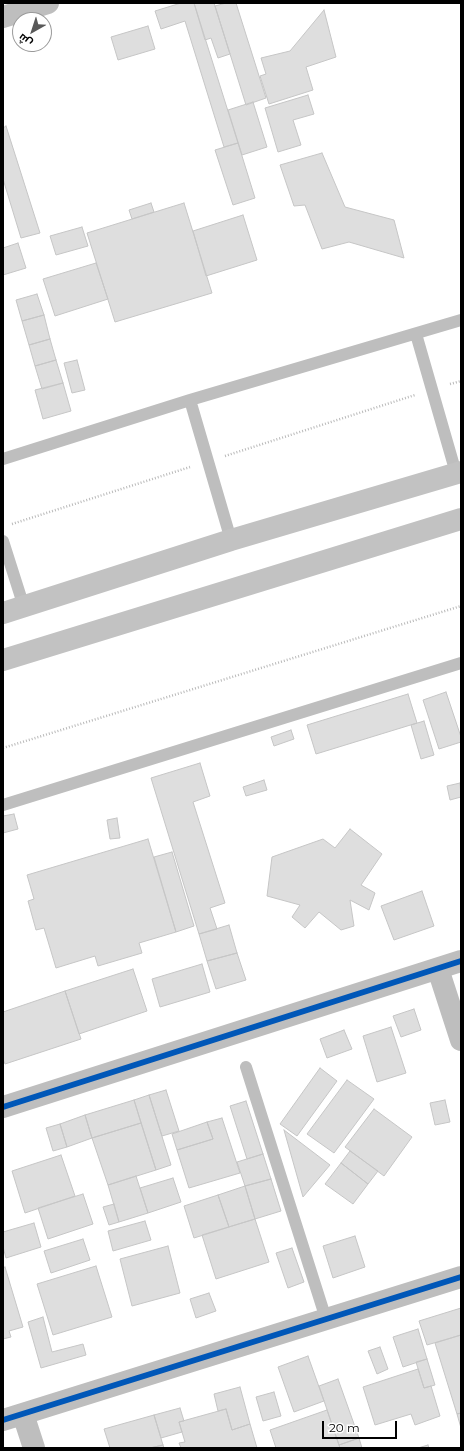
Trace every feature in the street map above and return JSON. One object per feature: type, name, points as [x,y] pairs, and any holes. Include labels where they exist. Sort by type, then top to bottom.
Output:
[{"type":"main road","points":[[3,613],[231,540],[458,472]]},
{"type":"main road","points":[[3,660],[461,519]]},
{"type":"street","points":[[3,17],[48,3]]},
{"type":"street","points":[[3,1107],[461,961]]},
{"type":"street","points":[[438,969],[461,1040]]},
{"type":"street","points":[[34,1448],[13,1417],[461,1277]]},
{"type":"lane","points":[[3,459],[190,400],[461,320]]},
{"type":"lane","points":[[416,334],[458,472]]},
{"type":"lane","points":[[190,400],[231,540]]},
{"type":"lane","points":[[3,541],[24,607]]},
{"type":"lane","points":[[3,805],[461,663]]},
{"type":"lane","points":[[246,1067],[326,1319]]},
{"type":"path","points":[[11,524],[461,381]]},
{"type":"path","points":[[3,748],[461,606]]},
{"type":"building","points":[[181,3],[194,3],[238,143],[224,147],[185,21],[161,29],[155,11]]},
{"type":"building","points":[[194,3],[214,3],[230,54],[218,58],[211,38],[205,40]]},
{"type":"building","points":[[226,3],[236,3],[266,98],[246,105],[215,6]]},
{"type":"building","points":[[324,10],[336,57],[306,67],[313,90],[269,104],[260,76],[266,74],[261,58],[290,51]]},
{"type":"building","points":[[148,26],[155,49],[118,60],[111,37]]},
{"type":"building","points":[[308,95],[314,114],[293,120],[301,145],[278,152],[265,108]]},
{"type":"building","points":[[253,102],[267,147],[242,155],[228,110]]},
{"type":"building","points":[[6,126],[40,233],[21,238],[3,179],[3,128]]},
{"type":"building","points":[[238,143],[255,198],[233,205],[215,150]]},
{"type":"building","points":[[322,153],[345,207],[394,220],[404,258],[349,242],[322,249],[305,205],[294,206],[280,165]]},
{"type":"building","points":[[151,203],[154,212],[132,219],[129,210]]},
{"type":"building","points":[[184,203],[212,293],[115,322],[87,233]]},
{"type":"building","points":[[243,215],[257,260],[206,276],[193,231]]},
{"type":"building","points":[[82,227],[88,246],[56,255],[50,236]]},
{"type":"building","points":[[18,243],[26,268],[3,275],[3,248]]},
{"type":"building","points":[[96,263],[108,299],[55,316],[43,279]]},
{"type":"building","points":[[37,294],[44,315],[22,321],[16,300]]},
{"type":"building","points":[[44,315],[50,339],[29,345],[22,321]]},
{"type":"building","points":[[50,339],[56,360],[35,366],[29,345]]},
{"type":"building","points":[[56,360],[63,383],[42,389],[35,366]]},
{"type":"building","points":[[77,360],[85,390],[72,393],[64,363]]},
{"type":"building","points":[[63,383],[71,411],[43,419],[35,390]]},
{"type":"building","points":[[446,692],[461,737],[461,742],[439,749],[423,700]]},
{"type":"building","points":[[408,694],[417,723],[316,754],[307,725]]},
{"type":"building","points":[[424,721],[434,755],[421,759],[411,725]]},
{"type":"building","points":[[291,730],[294,739],[274,746],[271,737]]},
{"type":"building","points":[[200,763],[210,796],[193,802],[225,903],[210,908],[217,929],[199,934],[151,778]]},
{"type":"building","points":[[264,780],[267,790],[246,796],[243,787]]},
{"type":"building","points":[[460,783],[461,797],[450,800],[447,786]]},
{"type":"building","points":[[14,814],[18,829],[3,833],[3,816]]},
{"type":"building","points":[[117,818],[120,838],[110,839],[107,820]]},
{"type":"building","points":[[350,829],[382,854],[361,885],[375,893],[369,910],[350,900],[354,926],[341,930],[319,912],[305,928],[292,917],[300,905],[267,896],[272,857],[323,839],[335,848]]},
{"type":"building","points":[[148,839],[176,932],[139,943],[142,953],[98,966],[95,956],[56,968],[44,928],[36,930],[28,901],[34,899],[27,875]]},
{"type":"building","points":[[172,852],[194,926],[176,932],[154,857]]},
{"type":"building","points":[[422,891],[434,926],[394,940],[381,906]]},
{"type":"building","points":[[229,925],[237,953],[207,961],[199,934]]},
{"type":"building","points":[[237,953],[246,980],[216,989],[207,961]]},
{"type":"building","points":[[202,964],[210,992],[160,1007],[152,979]]},
{"type":"building","points":[[133,969],[147,1011],[79,1034],[65,991]]},
{"type":"building","points":[[65,991],[81,1039],[5,1064],[3,1059],[3,1012]]},
{"type":"building","points":[[414,1009],[421,1030],[401,1037],[393,1016]]},
{"type":"building","points":[[391,1027],[406,1073],[377,1082],[363,1036]]},
{"type":"building","points":[[344,1030],[352,1049],[327,1058],[320,1039]]},
{"type":"building","points":[[320,1068],[337,1081],[297,1136],[280,1124]]},
{"type":"building","points":[[347,1080],[374,1099],[334,1153],[307,1134]]},
{"type":"building","points":[[166,1090],[179,1131],[162,1136],[149,1095]]},
{"type":"building","points":[[149,1095],[171,1165],[156,1170],[134,1100]]},
{"type":"building","points":[[134,1100],[141,1123],[92,1138],[85,1115]]},
{"type":"building","points":[[445,1100],[450,1122],[435,1125],[430,1103]]},
{"type":"building","points":[[246,1101],[263,1154],[247,1159],[230,1106]]},
{"type":"building","points":[[374,1109],[412,1137],[384,1176],[345,1147]]},
{"type":"building","points":[[85,1115],[92,1138],[67,1147],[60,1124]]},
{"type":"building","points":[[222,1118],[240,1173],[189,1188],[177,1150],[213,1139],[207,1122]]},
{"type":"building","points":[[207,1122],[213,1139],[177,1150],[172,1134]]},
{"type":"building","points":[[141,1123],[156,1170],[108,1185],[92,1138]]},
{"type":"building","points":[[60,1124],[67,1147],[53,1151],[46,1128]]},
{"type":"building","points":[[284,1130],[330,1165],[303,1197]]},
{"type":"building","points":[[350,1151],[378,1171],[368,1184],[341,1163]]},
{"type":"building","points":[[263,1154],[271,1179],[245,1186],[237,1162]]},
{"type":"building","points":[[61,1155],[75,1196],[25,1213],[12,1171]]},
{"type":"building","points":[[341,1163],[368,1184],[353,1204],[325,1184]]},
{"type":"building","points":[[136,1176],[148,1213],[119,1222],[108,1185]]},
{"type":"building","points":[[173,1178],[181,1202],[148,1213],[140,1188]]},
{"type":"building","points":[[271,1179],[281,1211],[255,1219],[245,1186]]},
{"type":"building","points":[[245,1186],[255,1219],[229,1227],[218,1195]]},
{"type":"building","points":[[83,1194],[93,1224],[48,1239],[38,1208]]},
{"type":"building","points":[[218,1195],[229,1227],[194,1238],[184,1206]]},
{"type":"building","points":[[114,1204],[119,1222],[109,1225],[103,1207]]},
{"type":"building","points":[[255,1219],[269,1262],[216,1279],[202,1235]]},
{"type":"building","points":[[145,1221],[151,1240],[113,1251],[108,1231]]},
{"type":"building","points":[[34,1223],[41,1247],[6,1258],[3,1247],[3,1232]]},
{"type":"building","points":[[355,1236],[365,1267],[333,1278],[323,1246]]},
{"type":"building","points":[[83,1239],[90,1260],[51,1273],[44,1251]]},
{"type":"building","points":[[168,1246],[180,1293],[132,1306],[120,1259]]},
{"type":"building","points":[[292,1248],[304,1282],[288,1288],[276,1253]]},
{"type":"building","points":[[96,1266],[112,1317],[53,1335],[37,1284]]},
{"type":"building","points":[[5,1267],[23,1327],[9,1331],[11,1337],[3,1339],[3,1268]]},
{"type":"building","points":[[209,1293],[216,1311],[196,1318],[190,1299]]},
{"type":"building","points":[[461,1308],[461,1335],[427,1345],[419,1321]]},
{"type":"building","points":[[43,1317],[52,1352],[83,1344],[86,1355],[41,1368],[28,1322]]},
{"type":"building","points":[[418,1329],[427,1359],[403,1367],[393,1337]]},
{"type":"building","points":[[461,1335],[461,1413],[457,1414],[435,1343]]},
{"type":"building","points":[[380,1347],[388,1369],[377,1374],[368,1351]]},
{"type":"building","points":[[308,1356],[324,1401],[294,1412],[278,1367]]},
{"type":"building","points":[[427,1359],[435,1385],[424,1388],[416,1362]]},
{"type":"building","points":[[418,1369],[424,1388],[431,1386],[440,1416],[415,1425],[411,1414],[375,1425],[363,1387]]},
{"type":"building","points":[[338,1379],[359,1438],[339,1445],[319,1386]]},
{"type":"building","points":[[240,1387],[250,1424],[232,1430],[226,1409],[218,1411],[214,1394]]},
{"type":"building","points":[[274,1392],[281,1416],[263,1421],[256,1397]]},
{"type":"building","points":[[180,1408],[184,1421],[179,1422],[182,1432],[161,1438],[154,1415]]},
{"type":"building","points":[[226,1409],[232,1430],[250,1424],[257,1448],[181,1448],[179,1443],[185,1442],[179,1422]]},
{"type":"building","points":[[327,1410],[340,1448],[276,1448],[270,1430]]},
{"type":"building","points":[[461,1413],[461,1428],[457,1414]]},
{"type":"building","points":[[154,1415],[163,1445],[150,1448],[110,1448],[104,1429]]},
{"type":"building","points":[[359,1438],[362,1448],[340,1448],[339,1445]]},
{"type":"building","points":[[163,1445],[164,1448],[150,1448]]},
{"type":"building","points":[[428,1445],[429,1448],[418,1448]]},
{"type":"cycle path","points":[[3,1107],[461,961]]},
{"type":"cycle path","points":[[3,1420],[461,1277]]}]
